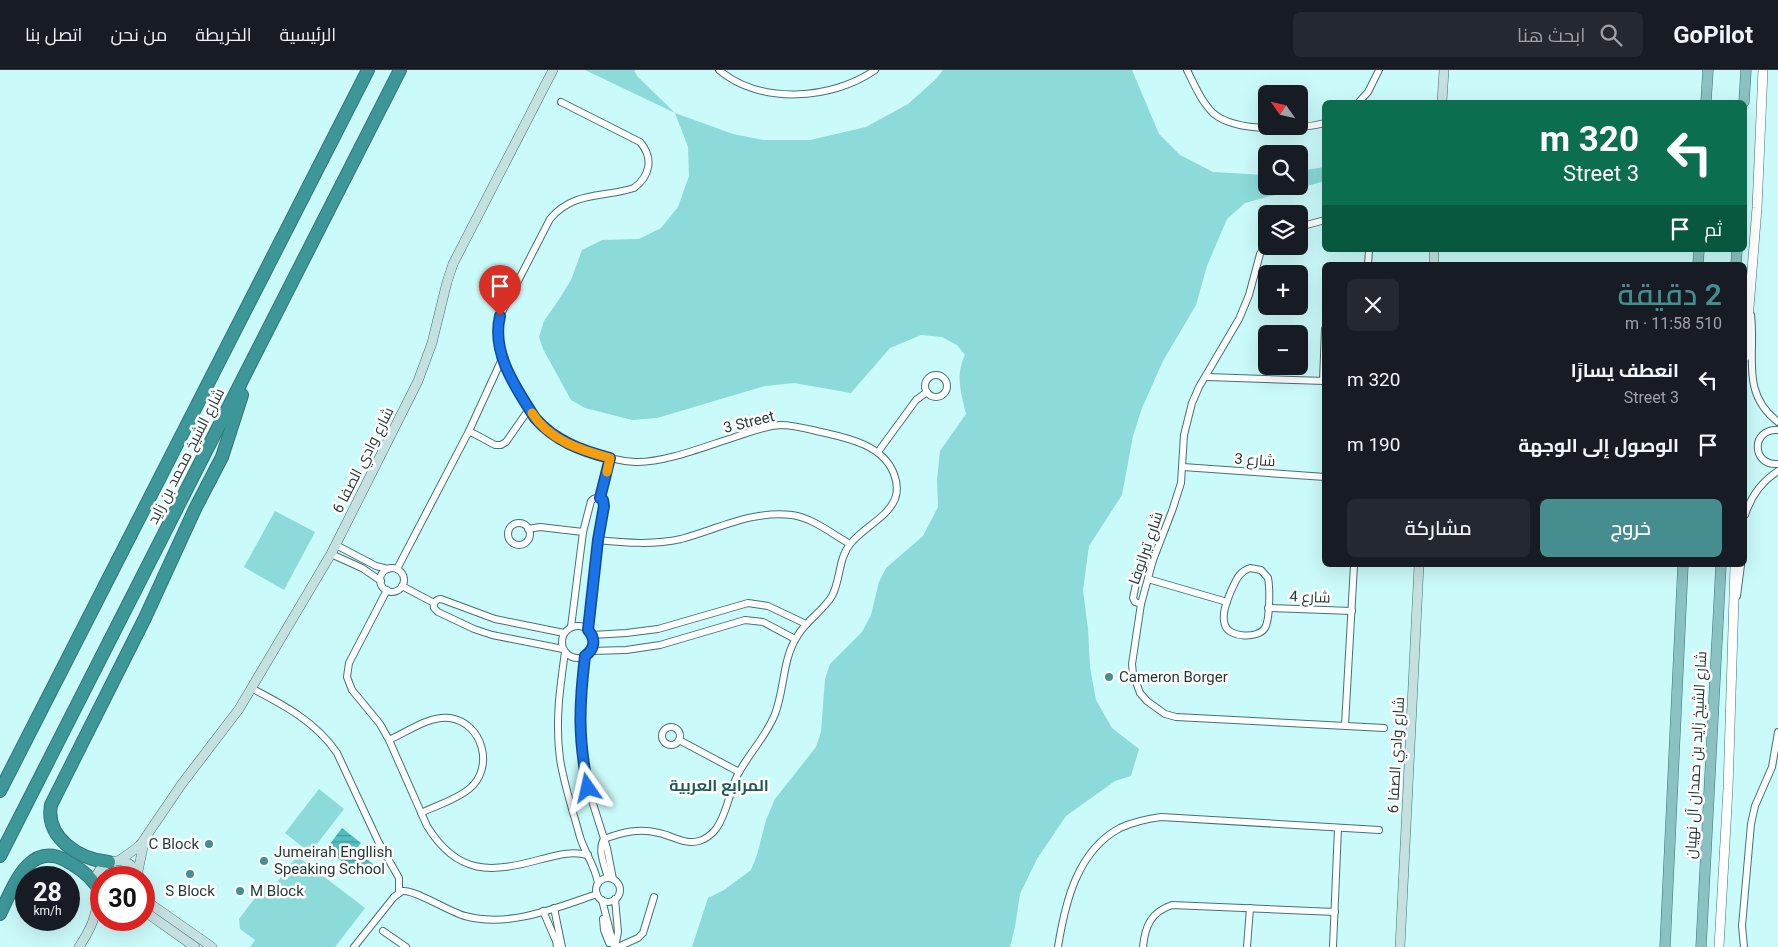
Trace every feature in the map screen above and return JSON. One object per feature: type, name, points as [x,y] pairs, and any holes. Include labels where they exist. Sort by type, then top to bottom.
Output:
[{"type":"highway","name":"شارع الشيخ محمد بن زايد","points":[[0,791],[368,70]]},
{"type":"highway","name":"شارع الشيخ محمد بن زايد","points":[[0,856],[400,70]]},
{"type":"highway","points":[[114,861],[91,858],[61,840],[54,832],[50,816],[52,800],[146,618],[222,457],[253,361]]},
{"type":"highway","points":[[69,862],[76,860],[78,854],[75,850]]},
{"type":"highway","points":[[0,914],[19,876],[31,862],[42,856],[51,855],[69,862],[83,871],[90,881]]},
{"type":"main road","name":"شارع وادي الصفا 6","points":[[106,866],[134,850],[146,837],[181,785],[229,723],[331,554],[418,381],[432,343],[453,264],[553,70]]},
{"type":"main road","points":[[1442,100],[1444,70]]},
{"type":"main road","points":[[1706,100],[1708,70]]},
{"type":"main road","points":[[1744,100],[1746,70]]},
{"type":"main road","name":"شارع وادي الصفا 6","points":[[1400,947],[1419,567]]},
{"type":"main road","name":"شارع الشيخ زايد بن حمدان آل نهيان","points":[[1665,947],[1683,567]]},
{"type":"main road","name":"شارع الشيخ زايد بن حمدان آل نهيان","points":[[1701,947],[1721,567]]},
{"type":"main road","name":"شارع وادي الصفا 6","points":[[140,866],[146,837]]},
{"type":"main road","points":[[114,861],[128,862],[132,866]]},
{"type":"main road","points":[[155,907],[212,947]]},
{"type":"main road","points":[[155,919],[195,947]]},
{"type":"main road","points":[[79,947],[90,928]]},
{"type":"main road","points":[[85,937],[90,931]]},
{"type":"street","points":[[719,70],[746,87],[771,94],[815,92],[843,85],[866,76],[875,70]]},
{"type":"street","points":[[1187,70],[1205,104],[1214,114],[1230,123],[1273,128],[1322,123]]},
{"type":"street","points":[[1361,100],[1368,92],[1379,70]]},
{"type":"street","points":[[1747,322],[1757,208],[1763,70]]},
{"type":"street","name":"3 Street","points":[[562,102],[640,142],[646,148],[650,166],[642,182],[634,188],[575,199],[565,204],[554,215],[500,316],[497,338],[502,359],[529,409],[542,427],[559,439],[583,450],[610,458],[634,462],[658,460],[768,427],[798,426],[866,445],[878,452],[891,467],[897,485],[897,493],[890,507],[850,544],[844,555],[836,588],[795,639],[786,660],[781,693],[774,717],[767,731],[739,772],[717,828],[706,838],[699,841],[686,842],[659,833],[637,830],[604,839]]},
{"type":"street","points":[[1308,225],[1322,221]]},
{"type":"street","name":"شارع تيرانوفا","points":[[1261,255],[1244,307],[1199,387],[1187,419],[1184,435],[1183,467],[1176,499],[1153,560],[1141,604],[1132,664],[1133,674],[1140,693],[1155,708],[1165,714],[1186,718],[1384,728]]},
{"type":"street","points":[[1748,304],[1752,325],[1751,366],[1753,383],[1762,405],[1778,422]]},
{"type":"street","points":[[397,569],[469,431],[502,359]]},
{"type":"street","points":[[1206,377],[1322,381]]},
{"type":"street","points":[[878,452],[916,400],[927,392]]},
{"type":"street","points":[[469,431],[495,445],[501,445],[506,442],[529,409]]},
{"type":"street","points":[[1778,430],[1763,434],[1759,441],[1758,449],[1760,456],[1765,462],[1778,464]]},
{"type":"street","points":[[600,498],[610,458]]},
{"type":"street","name":"شارع 3","points":[[1183,467],[1322,477]]},
{"type":"street","points":[[1747,511],[1755,494],[1778,471]]},
{"type":"street","points":[[571,627],[583,532],[591,501],[594,498],[600,498]]},
{"type":"street","points":[[434,603],[434,608],[438,612],[483,632],[509,640],[564,650],[575,658],[585,656],[591,651],[593,646],[590,632],[598,540],[604,506],[603,500],[600,498]]},
{"type":"street","points":[[598,540],[635,543],[669,541],[739,520],[783,515],[802,518],[850,544]]},
{"type":"street","points":[[528,529],[540,527],[583,532]]},
{"type":"street","points":[[331,554],[368,571],[381,581],[387,590],[394,591],[402,586],[404,578],[397,569],[372,564],[336,545]]},
{"type":"street","points":[[347,562],[351,553]]},
{"type":"street","points":[[1141,604],[1135,602],[1133,598],[1140,565],[1144,560],[1153,560]]},
{"type":"street","points":[[368,571],[372,564]]},
{"type":"street","points":[[1345,725],[1354,567]]},
{"type":"street","points":[[1719,947],[1728,789],[1735,567]]},
{"type":"street","points":[[1734,614],[1742,567]]},
{"type":"street","points":[[381,581],[382,574],[388,568]]},
{"type":"street","points":[[1256,568],[1261,570],[1268,578],[1266,624],[1261,632],[1252,635],[1236,635],[1228,631],[1225,627],[1224,617],[1227,602],[1239,574],[1244,570],[1256,568]]},
{"type":"street","points":[[1148,580],[1227,602]]},
{"type":"street","points":[[402,586],[434,603]]},
{"type":"street","points":[[387,590],[349,663],[347,677],[352,690],[380,724],[389,740],[421,813],[434,837],[442,847],[463,862],[476,866],[503,869],[569,852],[576,847],[581,839]]},
{"type":"street","points":[[434,603],[436,600],[441,599],[504,622],[564,633]]},
{"type":"street","points":[[615,947],[604,913],[602,900],[597,894],[596,887],[598,883],[593,865],[581,839],[567,792],[560,759],[558,707],[564,633],[571,627],[580,626],[590,632],[626,633],[658,629],[748,603],[768,606],[806,624]]},
{"type":"street","name":"شارع 4","points":[[1268,608],[1352,611]]},
{"type":"street","points":[[591,651],[626,650],[660,646],[745,620],[757,620],[768,624],[795,639]]},
{"type":"street","points":[[585,656],[580,706],[580,739],[588,788],[604,839],[601,844],[601,850],[610,879]]},
{"type":"street","points":[[251,688],[305,719],[330,742],[379,843],[399,878],[399,893]]},
{"type":"street","points":[[389,740],[427,722],[449,718],[462,721],[472,729],[480,740],[484,752],[483,766],[479,778],[470,788],[459,795],[421,813]]},
{"type":"street","points":[[1744,947],[1742,926],[1751,824],[1755,806],[1772,767],[1778,732]]},
{"type":"street","points":[[679,740],[739,772]]},
{"type":"street","points":[[1058,947],[1062,921],[1076,876],[1087,858],[1102,841],[1119,829],[1139,821],[1161,817],[1379,830]]},
{"type":"street","points":[[1333,947],[1338,828]]},
{"type":"street","points":[[569,852],[588,855]]},
{"type":"street","points":[[598,883],[610,879],[618,883],[618,895],[615,899],[610,901],[602,900]]},
{"type":"street","points":[[354,947],[399,893],[404,891],[452,912],[480,920],[508,919],[554,908],[597,894]]},
{"type":"street","points":[[615,947],[638,938],[643,933],[654,897]]},
{"type":"street","points":[[615,899],[618,932],[615,947]]},
{"type":"street","points":[[1143,947],[1146,926],[1157,912],[1164,908],[1181,904],[1335,912]]},
{"type":"street","points":[[554,908],[562,947]]},
{"type":"street","points":[[1247,947],[1250,908]]},
{"type":"street","points":[[543,911],[557,947]]},
{"type":"street","points":[[604,913],[617,911]]},
{"type":"street","points":[[383,931],[406,947]]},
{"type":"shaded area","points":[[585,70],[634,70],[637,76],[675,113]]},
{"type":"shaded area","points":[[943,70],[1132,70],[1159,134],[1180,155],[1213,172],[1258,175],[1258,195],[1274,195],[1245,203],[1227,219],[1207,266],[1196,305],[1163,361],[1142,408],[1133,436],[1122,495],[1089,546],[1083,590],[1090,667],[1096,700],[1112,728],[1139,749],[1131,776],[1115,781],[1066,816],[1037,859],[1020,894],[1010,947],[692,947],[708,898],[724,890],[751,870],[766,820],[775,799],[816,747],[821,732],[825,679],[830,664],[862,632],[871,615],[879,582],[886,568],[923,536],[938,507],[937,480],[940,451],[966,414],[960,377],[960,370],[965,355],[957,345],[942,337],[921,335],[890,348],[851,393],[794,383],[765,386],[657,418],[632,420],[585,408],[571,400],[543,349],[539,337],[544,321],[571,280],[582,250],[602,240],[639,239],[661,228],[678,207],[689,176],[688,147],[675,113],[733,134],[763,140],[810,140],[866,127],[908,104],[936,79]]},
{"type":"shaded area","points":[[1322,167],[1322,182],[1308,186],[1308,170]]},
{"type":"shaded area","points":[[275,511],[315,532],[284,590],[244,567]]},
{"type":"shaded area","points":[[319,789],[344,809],[310,853],[285,833]]},
{"type":"shaded area","points":[[342,828],[361,843],[355,850],[373,864],[362,877],[326,849]]},
{"type":"shaded area","points":[[297,856],[365,908],[335,947],[250,947],[255,940],[240,929],[239,919],[265,885],[271,890]]},
{"type":"slow traffic","points":[[532,413],[542,427],[550,434],[583,450],[610,458],[607,472]]},
{"type":"place","name":"Cameron Borger","points":[[1109,677]]},
{"type":"place","name":"C Block","points":[[209,844]]},
{"type":"place","name":"Jumeirah Engllish Speaking School","points":[[264,861]]},
{"type":"place","name":"S Block","points":[[190,874]]},
{"type":"place","name":"M Block","points":[[240,891]]},
{"type":"district","name":"المرابع العربية","points":[[719,785]]},
{"type":"route","points":[[500,316],[497,338],[502,359],[535,418],[550,434],[559,439],[583,450],[610,458],[600,498],[603,500],[604,506],[598,540],[588,630],[594,640],[591,651],[585,656],[581,689],[580,739],[588,788]]}]
